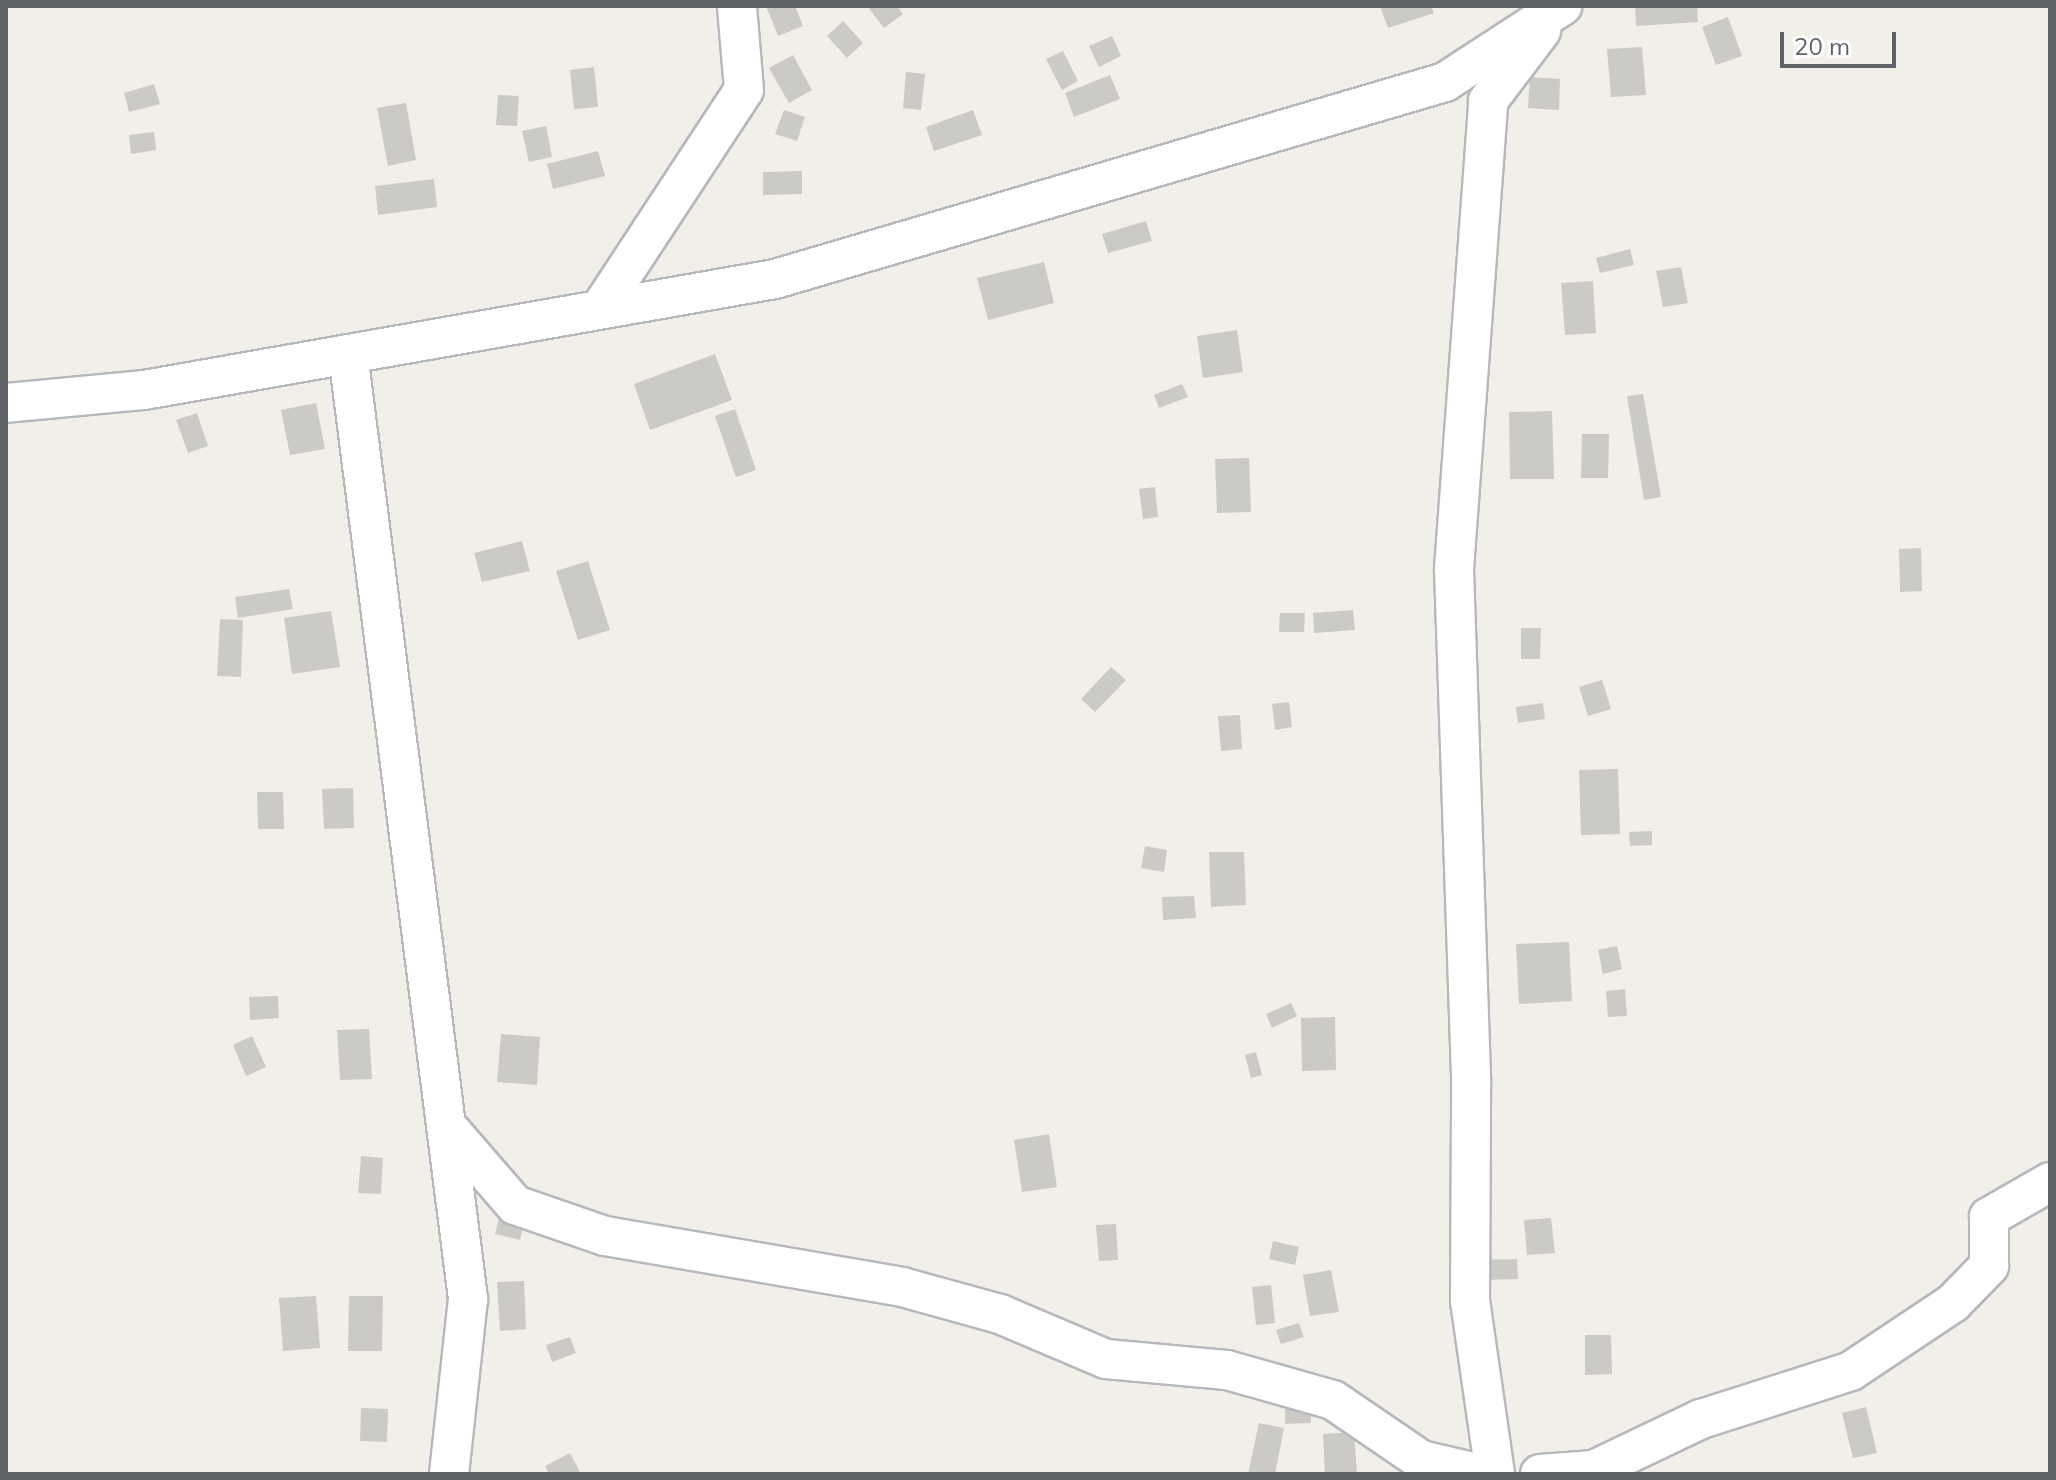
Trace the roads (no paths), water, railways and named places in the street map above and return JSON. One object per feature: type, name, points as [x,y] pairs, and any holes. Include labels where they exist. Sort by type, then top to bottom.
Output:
[{"type":"street","points":[[600,309],[744,90],[737,6]]},
{"type":"street","points":[[6,403],[144,390],[775,279],[1445,82],[1561,7]]},
{"type":"street","points":[[1495,1474],[1470,1301],[1471,1076],[1454,569],[1488,101],[1561,7]]},
{"type":"street","points":[[348,354],[451,1131],[468,1299],[449,1474]]},
{"type":"street","points":[[451,1131],[515,1205],[605,1236],[902,1287],[1000,1314],[1106,1359],[1227,1370],[1333,1400],[1421,1460],[1481,1474]]},
{"type":"street","points":[[1540,1474],[1594,1470],[1701,1419],[1851,1371],[1953,1303],[1989,1266],[1989,1217],[2050,1182]]}]
